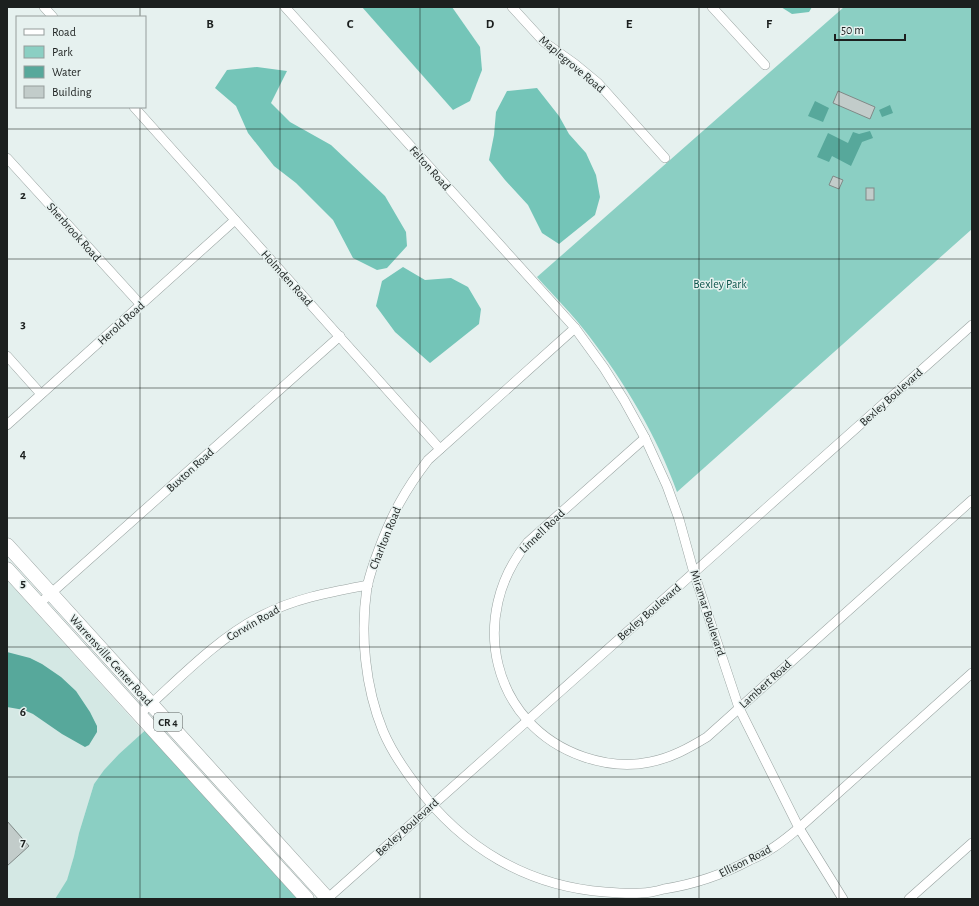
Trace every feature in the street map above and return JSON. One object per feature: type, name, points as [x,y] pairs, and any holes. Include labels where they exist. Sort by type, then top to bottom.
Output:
[{"type":"main road","name":"Warrensville Center Road","points":[[7,546],[327,899]]},
{"type":"main road","name":"Warrensville Center Road","points":[[7,569],[307,899]]},
{"type":"street","points":[[44,7],[52,16]]},
{"type":"street","name":"Felton Road","points":[[285,7],[575,328]]},
{"type":"street","name":"Maplegrove Road","points":[[512,7],[544,42],[575,64],[598,83],[665,158]]},
{"type":"street","points":[[712,7],[765,65]]},
{"type":"street","name":"Holmden Road","points":[[135,108],[440,449]]},
{"type":"street","name":"Sherbrook Road","points":[[7,158],[140,305]]},
{"type":"street","name":"Herold Road","points":[[7,425],[236,220]]},
{"type":"street","name":"Bexley Boulevard","points":[[327,899],[972,325]]},
{"type":"street","name":"Miramar Boulevard","points":[[575,328],[604,368],[645,438],[667,486],[679,519],[694,573],[739,708],[799,828],[843,899]]},
{"type":"street","name":"Charlton Road","points":[[432,805],[404,769],[394,753],[383,732],[372,696],[368,676],[364,613],[371,568],[396,507],[428,460],[575,328]]},
{"type":"street","name":"Buxton Road","points":[[39,604],[340,336]]},
{"type":"street","points":[[7,356],[41,394]]},
{"type":"street","name":"Linnell Road","points":[[527,720],[507,690],[498,661],[494,638],[495,618],[497,601],[502,584],[517,555],[528,542],[645,438]]},
{"type":"street","name":"Lambert Road","points":[[527,720],[553,742],[579,755],[610,763],[641,764],[664,759],[693,746],[707,737],[972,500]]},
{"type":"street","name":"Corwin Road","points":[[140,714],[221,642],[243,626],[263,615],[308,597],[368,585]]},
{"type":"street","name":"Ellison Road","points":[[432,805],[461,834],[487,853],[540,879],[569,887],[592,891],[640,896],[684,886],[726,873],[770,850],[799,828],[972,673]]},
{"type":"street","points":[[909,899],[972,843]]},
{"type":"shaded area","points":[[362,7],[452,7],[480,47],[482,70],[470,101],[453,110]]},
{"type":"shaded area","points":[[781,7],[812,7],[809,12],[792,14]]},
{"type":"shaded area","points":[[257,67],[287,71],[271,103],[290,122],[331,145],[385,196],[406,232],[407,246],[387,268],[377,270],[353,258],[333,220],[296,183],[274,166],[248,133],[236,106],[215,88],[227,70]]},
{"type":"shaded area","points":[[537,88],[559,116],[569,134],[586,153],[596,175],[600,197],[595,215],[559,244],[542,233],[528,205],[489,160],[494,135],[496,112],[507,91]]},
{"type":"shaded area","points":[[403,267],[425,280],[451,278],[468,287],[481,309],[479,324],[430,363],[395,332],[376,306],[382,281]]},
{"type":"shaded area","points":[[7,569],[8,581],[144,732],[119,754],[104,770],[94,784],[79,833],[67,881],[55,899],[7,899]]},
{"type":"green space","name":"Bexley Park","points":[[844,7],[972,7],[972,229],[677,492],[650,430],[615,372],[583,328],[537,277]]},
{"type":"green space","points":[[150,726],[307,899],[55,899],[67,880],[94,784],[104,770],[119,754]]},
{"type":"water","points":[[815,101],[829,108],[823,122],[808,116]]},
{"type":"water","points":[[890,105],[893,113],[882,117],[879,110]]},
{"type":"water","points":[[870,131],[873,138],[862,142],[851,166],[832,156],[829,162],[817,157],[828,133],[848,143],[853,132],[859,134]]},
{"type":"water","points":[[7,652],[30,658],[42,664],[61,677],[76,691],[90,712],[97,726],[97,732],[89,745],[85,747],[62,734],[33,714],[24,710],[7,707]]},
{"type":"building","points":[[838,91],[875,107],[870,119],[833,103]]},
{"type":"building","points":[[833,176],[843,180],[839,189],[829,185]]},
{"type":"building","points":[[866,188],[874,188],[874,200],[866,200]]},
{"type":"building","points":[[7,821],[29,846],[7,866]]}]
